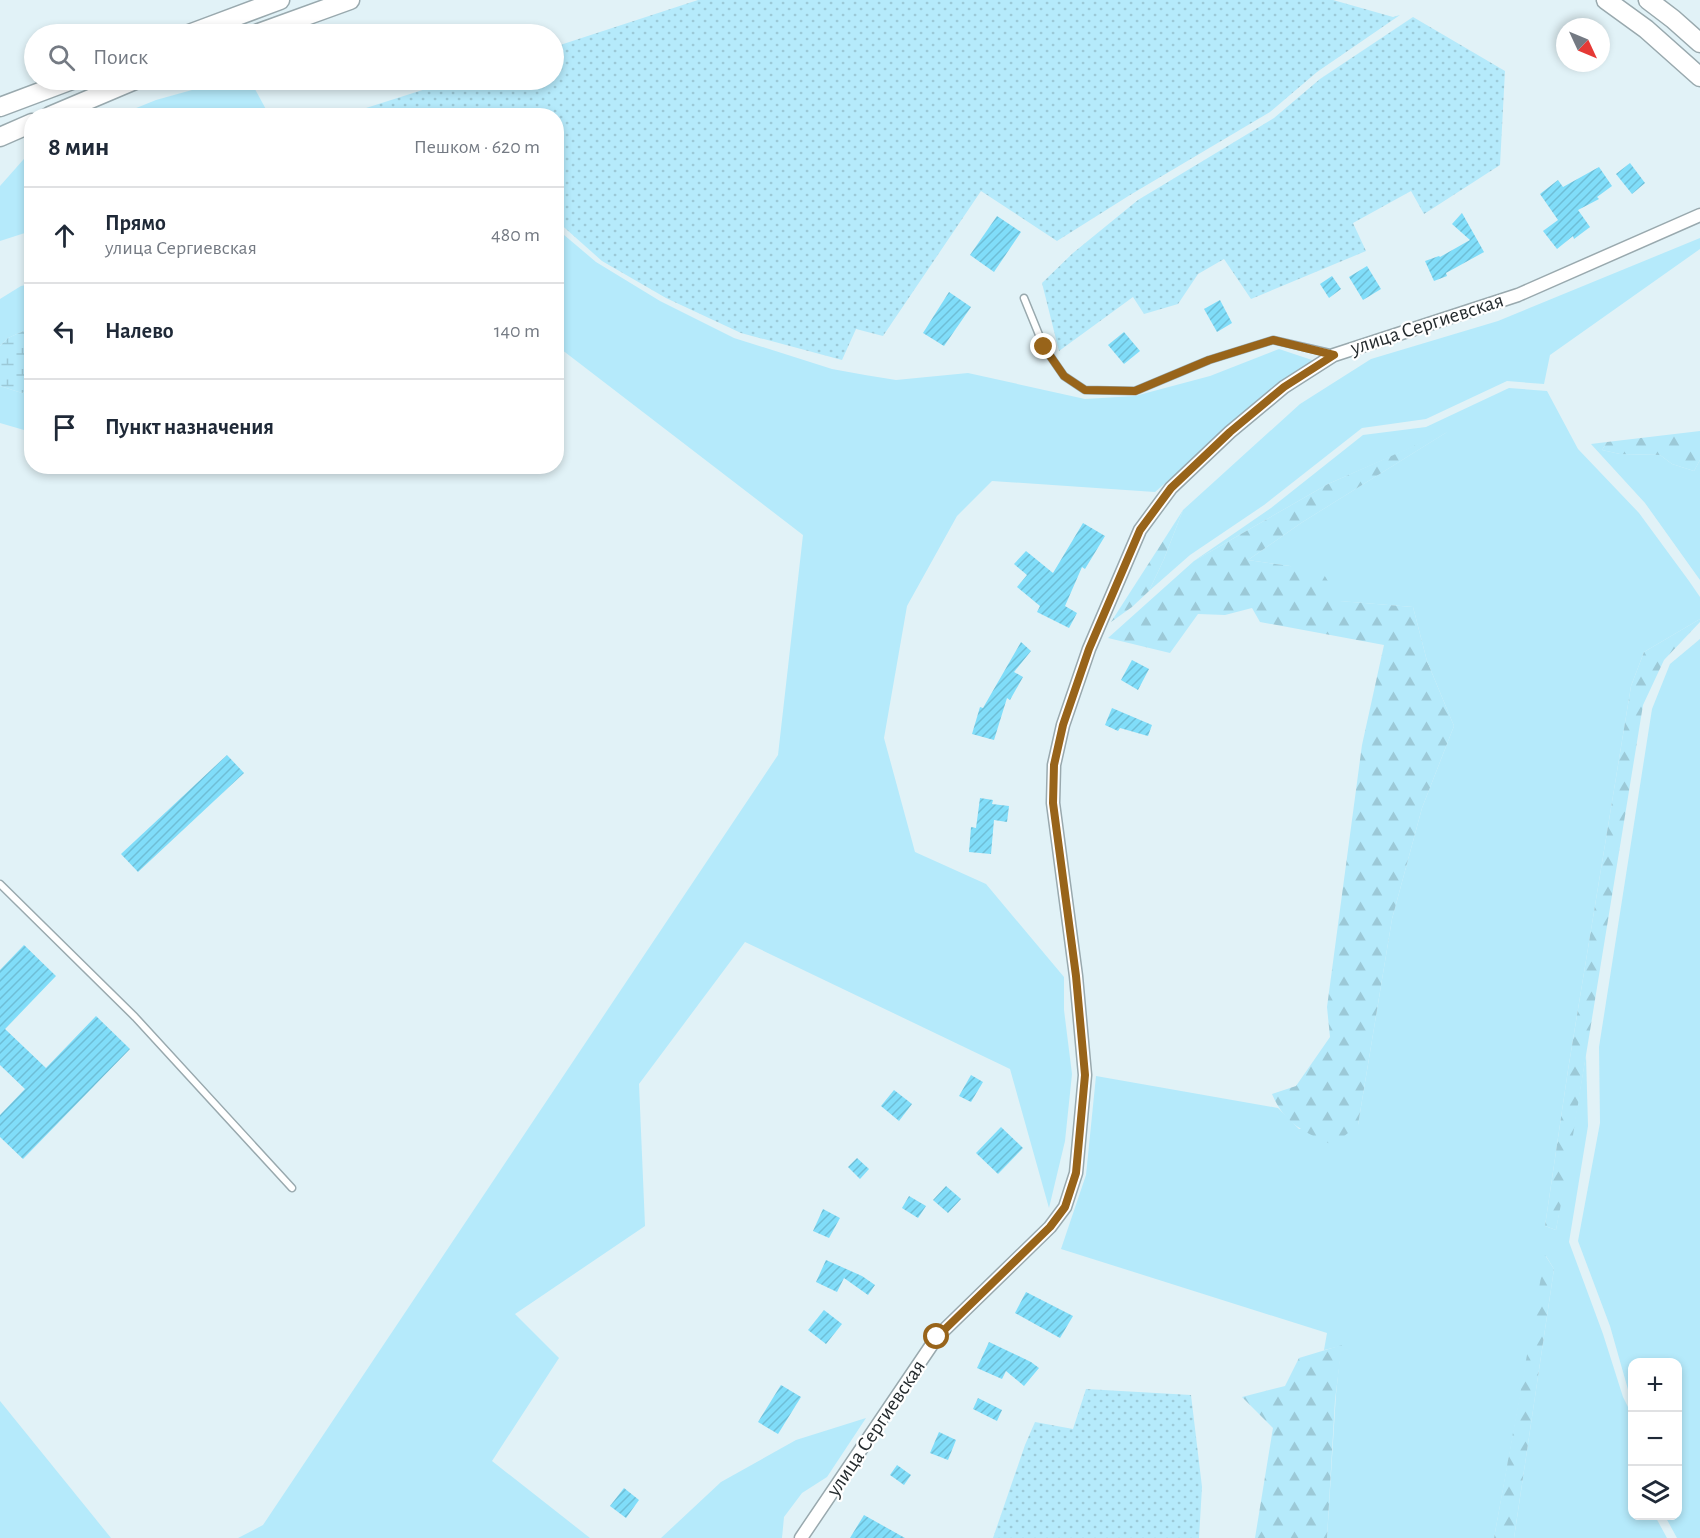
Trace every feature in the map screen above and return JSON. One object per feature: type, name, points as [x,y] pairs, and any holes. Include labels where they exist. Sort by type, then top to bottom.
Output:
[{"type":"main road","points":[[216,24],[280,0]]},
{"type":"main road","points":[[284,24],[350,0]]},
{"type":"main road","points":[[1606,0],[1646,29],[1700,77]]},
{"type":"main road","points":[[1648,0],[1700,44]]},
{"type":"main road","points":[[0,107],[45,90]]},
{"type":"main road","points":[[69,108],[111,90]]},
{"type":"main road","points":[[0,137],[24,126]]},
{"type":"street","name":"улица Сергиевская","points":[[801,1538],[937,1337],[1050,1227],[1065,1207],[1076,1173],[1085,1075],[1076,976],[1053,803],[1054,765],[1063,725],[1089,649],[1140,530],[1171,488],[1230,432],[1284,387],[1334,355],[1518,294],[1700,215]]},
{"type":"lane","points":[[1024,298],[1044,347],[1064,376],[1085,390],[1135,391],[1209,360],[1273,340],[1334,355]]},
{"type":"lane","points":[[0,884],[135,1017],[292,1188]]},
{"type":"green space","points":[[698,0],[1333,0],[1393,17],[1400,15],[1317,72],[1270,112],[1057,241],[981,191],[883,336],[856,329],[842,360],[741,333],[666,298],[602,261],[564,227],[564,108],[366,108],[423,90],[564,90],[564,44]]},
{"type":"green space","points":[[1413,17],[1505,71],[1500,165],[1424,214],[1411,191],[1353,223],[1366,251],[1251,299],[1224,259],[1198,274],[1178,304],[1144,314],[1133,297],[1059,351],[1042,283],[1073,253],[1138,200],[1274,118],[1320,79]]},
{"type":"green space","points":[[192,90],[255,90],[265,108],[136,108]]},
{"type":"green space","points":[[24,159],[24,233],[0,241],[0,186]]},
{"type":"green space","points":[[564,235],[596,262],[660,301],[734,338],[832,369],[865,375],[896,380],[968,373],[1085,399],[1135,396],[1210,376],[1279,349],[1315,361],[1286,379],[1155,492],[992,481],[957,516],[907,606],[884,738],[915,852],[986,884],[1064,977],[1064,1010],[1072,1074],[1065,1141],[1049,1208],[1010,1069],[745,942],[639,1084],[645,1226],[515,1314],[559,1358],[492,1461],[590,1538],[238,1538],[263,1525],[778,755],[803,535],[564,351]]},
{"type":"green space","points":[[1700,238],[1700,249],[1550,355],[1544,384],[1507,381],[1426,419],[1362,428],[1264,505],[1190,555],[1149,591],[1183,510],[1300,404],[1371,359],[1498,321]]},
{"type":"green space","points":[[24,285],[24,331],[8,338],[0,346],[0,299]]},
{"type":"green space","points":[[24,331],[24,392],[22,393],[0,386],[0,346],[8,338]]},
{"type":"green space","points":[[0,386],[24,392],[24,430],[0,423]]},
{"type":"green space","points":[[1509,388],[1547,391],[1578,449],[1639,513],[1700,597],[1700,619],[1644,652],[1631,686],[1568,1070],[1545,1226],[1556,1230],[1586,1055],[1588,1126],[1569,1242],[1628,1407],[1628,1520],[1657,1520],[1667,1538],[1514,1538],[1554,1269],[1546,1256],[1494,1538],[1327,1538],[1341,1346],[1324,1350],[1327,1333],[1061,1249],[1086,1175],[1096,1076],[1278,1108],[1299,1129],[1358,1125],[1392,919],[1422,808],[1454,726],[1427,661],[1413,607],[1339,601],[1290,566],[1248,560],[1301,523],[1447,432],[1328,484],[1194,561],[1271,508],[1363,435],[1426,427]]},
{"type":"green space","points":[[1452,429],[1301,523],[1248,560],[1323,573],[1340,601],[1413,607],[1427,661],[1454,726],[1422,808],[1392,919],[1358,1125],[1333,1145],[1297,1126],[1283,1113],[1272,1094],[1296,1086],[1330,1037],[1327,1007],[1362,745],[1384,645],[1260,622],[1252,608],[1225,615],[1198,614],[1170,653],[1108,638],[1194,561],[1328,484]]},
{"type":"green space","points":[[1700,431],[1700,460],[1694,471],[1672,464],[1660,455],[1620,454],[1602,450],[1607,442]]},
{"type":"green space","points":[[1607,442],[1602,450],[1620,454],[1660,455],[1672,464],[1694,471],[1700,460],[1700,580],[1645,503],[1591,444]]},
{"type":"green space","points":[[1183,510],[1149,591],[1111,622]]},
{"type":"green space","points":[[1700,619],[1700,622],[1664,660],[1643,705],[1556,1230],[1545,1226],[1568,1070],[1631,686],[1644,652]]},
{"type":"green space","points":[[1700,639],[1700,1538],[1677,1538],[1667,1520],[1682,1520],[1682,1358],[1628,1358],[1628,1389],[1610,1326],[1578,1241],[1600,1123],[1599,1047],[1652,709],[1670,664]]},
{"type":"green space","points":[[1545,1255],[1554,1269],[1514,1538],[1494,1538]]},
{"type":"green space","points":[[1342,1345],[1335,1400],[1327,1538],[1255,1538],[1273,1428],[1242,1397],[1285,1386],[1299,1358]]},
{"type":"green space","points":[[1086,1389],[1191,1395],[1202,1487],[1199,1538],[993,1538],[1035,1422],[1073,1429]]},
{"type":"green space","points":[[0,1401],[111,1538],[0,1538]]},
{"type":"green space","points":[[866,1418],[827,1477],[802,1493],[784,1517],[782,1538],[661,1538],[721,1482],[796,1440]]},
{"type":"building","points":[[1630,163],[1645,183],[1632,194],[1616,174]]},
{"type":"building","points":[[1599,167],[1612,186],[1597,197],[1599,199],[1578,210],[1590,227],[1574,239],[1573,236],[1557,249],[1543,231],[1558,220],[1540,194],[1558,180],[1563,187]]},
{"type":"building","points":[[1462,213],[1484,252],[1446,273],[1447,276],[1434,281],[1425,261],[1440,257],[1470,240],[1452,224]]},
{"type":"building","points":[[997,216],[1021,232],[994,272],[970,255]]},
{"type":"building","points":[[1367,266],[1381,289],[1363,300],[1349,277]]},
{"type":"building","points":[[1332,276],[1341,289],[1329,298],[1320,284]]},
{"type":"building","points":[[949,292],[971,307],[944,346],[923,333]]},
{"type":"building","points":[[1220,300],[1232,323],[1217,332],[1204,309]]},
{"type":"building","points":[[1124,332],[1140,351],[1124,364],[1108,345]]},
{"type":"building","points":[[1083,523],[1105,536],[1085,569],[1082,567],[1065,606],[1077,613],[1069,628],[1037,612],[1040,606],[1017,587],[1027,575],[1014,564],[1026,551],[1053,573]]},
{"type":"building","points":[[1021,642],[1031,651],[1014,672],[1023,677],[1010,700],[1007,698],[994,740],[972,734],[980,707],[983,708]]},
{"type":"building","points":[[1132,660],[1149,669],[1138,690],[1121,680]]},
{"type":"building","points":[[1112,708],[1152,725],[1148,736],[1120,728],[1118,731],[1105,725]]},
{"type":"building","points":[[227,755],[244,773],[138,872],[121,854]]},
{"type":"building","points":[[980,798],[993,800],[992,804],[1009,806],[1007,822],[994,820],[991,854],[969,852],[971,827],[976,828]]},
{"type":"building","points":[[24,945],[56,976],[5,1029],[46,1068],[96,1016],[130,1049],[23,1159],[0,1137],[0,1115],[25,1089],[0,1065],[0,970]]},
{"type":"building","points":[[971,1075],[983,1082],[971,1102],[959,1096]]},
{"type":"building","points":[[894,1090],[912,1104],[899,1121],[881,1106]]},
{"type":"building","points":[[1001,1127],[1023,1148],[998,1174],[976,1153]]},
{"type":"building","points":[[857,1158],[869,1169],[860,1179],[848,1167]]},
{"type":"building","points":[[946,1186],[961,1199],[948,1213],[933,1200]]},
{"type":"building","points":[[909,1196],[926,1206],[918,1218],[902,1208]]},
{"type":"building","points":[[823,1209],[840,1218],[829,1238],[813,1231]]},
{"type":"building","points":[[826,1260],[862,1276],[875,1285],[868,1295],[844,1278],[837,1292],[816,1282]]},
{"type":"building","points":[[1026,1292],[1073,1316],[1060,1338],[1015,1313]]},
{"type":"building","points":[[824,1310],[842,1324],[826,1344],[808,1330]]},
{"type":"building","points":[[989,1342],[1039,1368],[1024,1386],[1006,1371],[1002,1379],[977,1368]]},
{"type":"building","points":[[781,1385],[801,1397],[778,1434],[758,1422]]},
{"type":"building","points":[[978,1398],[1002,1410],[997,1421],[973,1409]]},
{"type":"building","points":[[939,1432],[956,1440],[948,1460],[930,1453]]},
{"type":"building","points":[[897,1465],[911,1475],[904,1485],[890,1475]]},
{"type":"building","points":[[624,1488],[639,1500],[626,1518],[610,1506]]},
{"type":"building","points":[[864,1515],[905,1538],[850,1538]]},
{"type":"route","points":[[937,1337],[1050,1227],[1065,1207],[1076,1173],[1085,1075],[1076,976],[1053,803],[1054,765],[1063,725],[1089,649],[1140,530],[1171,488],[1230,432],[1284,387],[1334,355],[1273,340],[1209,360],[1135,391],[1085,390],[1064,376],[1044,347]]}]
